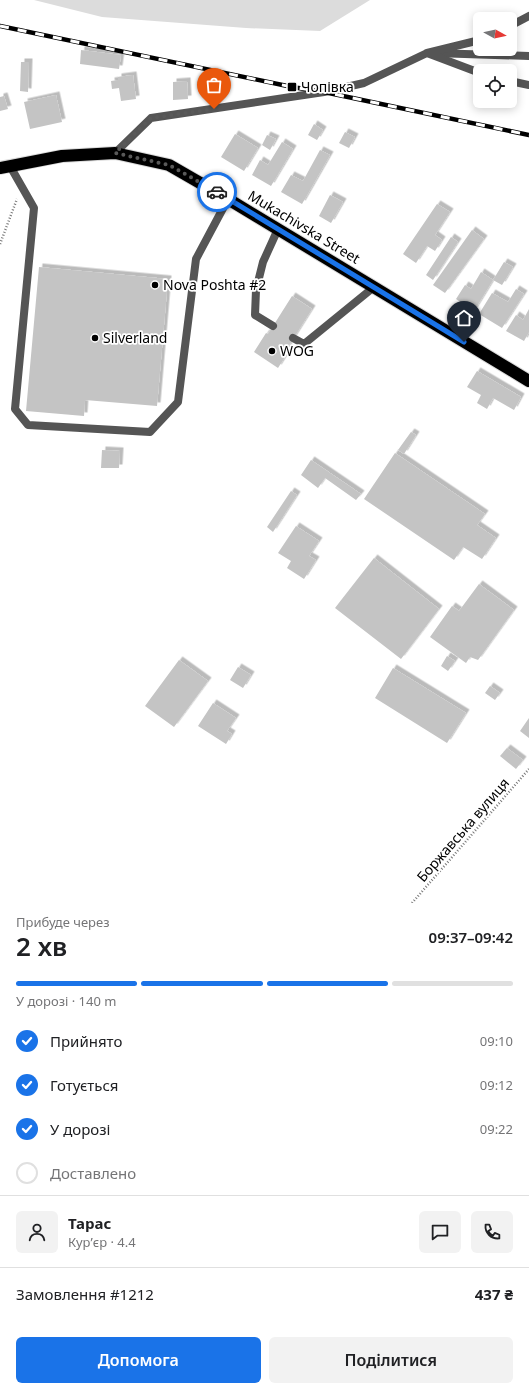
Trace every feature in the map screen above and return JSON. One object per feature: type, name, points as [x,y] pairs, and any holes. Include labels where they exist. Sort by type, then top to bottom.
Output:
[{"type":"highway","name":"Mukachivska Street","points":[[5,167],[62,156],[115,153],[169,165],[228,199],[529,381]]},
{"type":"street","points":[[517,22],[529,16]]},
{"type":"street","points":[[115,153],[151,118],[316,93],[364,83],[427,52],[473,42]]},
{"type":"street","points":[[427,52],[529,56]]},
{"type":"street","points":[[427,52],[473,70]]},
{"type":"street","points":[[517,82],[529,85]]},
{"type":"street","points":[[5,167],[25,192],[34,208],[15,409],[28,425],[150,432],[178,402],[196,260],[228,199]]},
{"type":"street","points":[[273,326],[255,315],[256,290],[263,262],[278,229]]},
{"type":"street","points":[[294,338],[304,344],[374,287]]},
{"type":"path","points":[[0,244],[16,200],[25,192]]},
{"type":"path","name":"Боржавська вулиця","points":[[412,903],[529,769]]},
{"type":"shaded area","points":[[34,0],[370,0],[320,31],[246,28],[102,17]]},
{"type":"building","points":[[81,50],[121,55],[119,69],[80,64]]},
{"type":"building","points":[[21,62],[29,62],[28,92],[20,91]]},
{"type":"building","points":[[133,75],[136,99],[121,101],[119,88],[112,89],[111,81],[118,80],[118,77]]},
{"type":"building","points":[[187,81],[188,99],[173,100],[173,82]]},
{"type":"building","points":[[56,95],[62,122],[30,129],[24,102]]},
{"type":"building","points":[[4,96],[8,109],[0,111],[0,97]]},
{"type":"building","points":[[314,124],[323,130],[317,140],[308,135]]},
{"type":"building","points":[[345,132],[355,137],[349,148],[339,143]]},
{"type":"building","points":[[235,134],[258,148],[244,171],[221,157]]},
{"type":"building","points":[[267,135],[276,139],[270,150],[262,145]]},
{"type":"building","points":[[282,142],[293,149],[271,186],[252,175],[260,160],[268,165]]},
{"type":"building","points":[[320,150],[330,155],[302,204],[281,192],[291,175],[303,181]]},
{"type":"building","points":[[330,195],[343,202],[331,223],[319,216]]},
{"type":"building","points":[[437,204],[450,212],[435,235],[442,240],[435,251],[427,246],[416,263],[403,254]]},
{"type":"building","points":[[472,230],[484,239],[445,293],[433,285]]},
{"type":"building","points":[[451,237],[458,242],[433,280],[426,275]]},
{"type":"building","points":[[504,262],[513,267],[502,285],[493,280]]},
{"type":"building","points":[[39,267],[168,279],[157,406],[85,400],[84,416],[26,411]]},
{"type":"building","points":[[481,272],[493,280],[474,311],[456,299],[465,285],[471,289]]},
{"type":"building","points":[[516,289],[524,294],[502,328],[479,314],[492,293],[508,302]]},
{"type":"building","points":[[292,296],[312,309],[288,347],[290,349],[278,368],[254,352],[266,333],[268,334]]},
{"type":"building","points":[[529,309],[529,332],[524,341],[506,331],[516,315],[523,320]]},
{"type":"building","points":[[477,371],[521,397],[514,410],[493,398],[487,409],[477,403],[481,395],[467,387]]},
{"type":"building","points":[[411,432],[416,435],[404,454],[398,450]]},
{"type":"building","points":[[102,450],[120,451],[119,468],[101,468]]},
{"type":"building","points":[[395,453],[485,514],[477,525],[496,538],[482,559],[463,547],[454,560],[364,499]]},
{"type":"building","points":[[311,460],[361,494],[356,500],[325,478],[318,488],[301,475]]},
{"type":"building","points":[[291,491],[297,495],[273,532],[267,527]]},
{"type":"building","points":[[296,526],[319,541],[309,556],[316,560],[304,579],[287,568],[291,561],[278,553]]},
{"type":"building","points":[[374,558],[439,609],[401,659],[335,608]]},
{"type":"building","points":[[479,584],[514,610],[478,660],[470,657],[466,663],[430,637],[452,606],[459,611]]},
{"type":"building","points":[[447,656],[455,661],[448,671],[441,666]]},
{"type":"building","points":[[179,660],[208,681],[174,727],[145,706]]},
{"type":"building","points":[[238,667],[251,675],[243,688],[230,680]]},
{"type":"building","points":[[393,668],[466,713],[447,743],[375,698]]},
{"type":"building","points":[[490,686],[500,693],[495,700],[485,693]]},
{"type":"building","points":[[213,703],[236,718],[227,731],[232,734],[226,744],[198,726]]},
{"type":"building","points":[[529,718],[529,738],[520,731]]},
{"type":"building","points":[[507,748],[523,760],[516,769],[500,756]]},
{"type":"railway","points":[[0,26],[529,135]]},
{"type":"way so far","points":[[214,109],[151,118],[115,153],[169,165],[217,192]]},
{"type":"place","name":"Чопівка","points":[[292,87]]},
{"type":"place","name":"Nova Poshta #2","points":[[155,285]]},
{"type":"place","name":"Silverland","points":[[95,338]]},
{"type":"place","name":"WOG","points":[[272,351]]},
{"type":"route","points":[[217,192],[464,342]]}]
